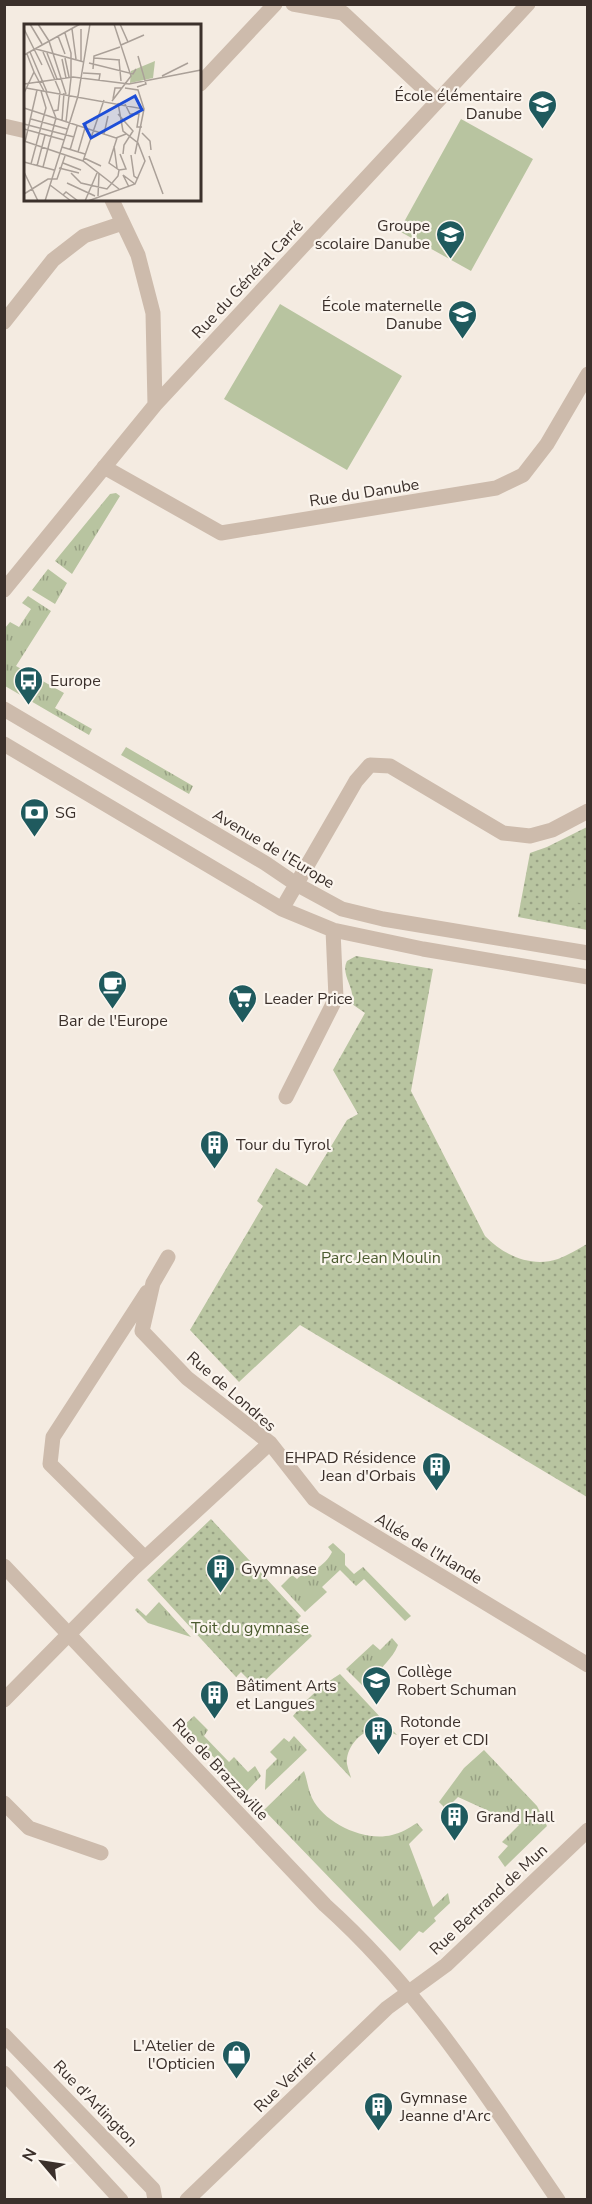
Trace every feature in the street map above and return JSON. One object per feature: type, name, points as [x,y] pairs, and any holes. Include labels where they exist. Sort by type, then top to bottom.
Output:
[{"type":"street","points":[[201,83],[276,4]]},
{"type":"street","points":[[293,4],[343,13],[437,101]]},
{"type":"street","name":"Rue du Général Carré","points":[[4,590],[155,405],[528,4]]},
{"type":"street","points":[[4,126],[24,131]]},
{"type":"street","points":[[112,201],[138,255],[153,313],[155,405]]},
{"type":"street","points":[[4,322],[52,260],[84,237],[123,223]]},
{"type":"street","name":"Rue du Danube","points":[[104,467],[221,533],[496,488],[523,476],[547,444],[588,374]]},
{"type":"street","name":"Avenue de l'Europe","points":[[4,709],[265,863],[296,884],[342,909],[383,919],[588,953]]},
{"type":"street","points":[[4,744],[282,909],[333,930],[423,949],[588,977]]},
{"type":"street","points":[[282,909],[356,781],[370,765],[390,766],[503,833],[530,836],[552,830],[588,812]]},
{"type":"street","points":[[286,1097],[336,998],[333,930]]},
{"type":"street","name":"Rue de Londres","points":[[145,1558],[51,1464],[53,1437],[168,1257]]},
{"type":"street","name":"Rue de Londres","points":[[4,1700],[145,1558],[270,1443],[187,1378],[142,1331],[153,1283]]},
{"type":"street","name":"Allée de l'Irlande","points":[[270,1443],[314,1499],[588,1665]]},
{"type":"street","name":"Rue de Brazzaville","points":[[6,1570],[410,1991],[443,2033],[558,2199]]},
{"type":"street","points":[[4,1803],[29,1828],[101,1852]]},
{"type":"street","name":"Rue Bertrand de Mun","points":[[410,1991],[446,1965],[588,1830]]},
{"type":"street","name":"Rue Verrier","points":[[188,2199],[387,2008],[410,1991]]},
{"type":"street","name":"Rue d'Arlington","points":[[4,2035],[153,2189],[155,2199]]},
{"type":"street","points":[[4,2073],[121,2199]]},
{"type":"green space","points":[[461,119],[533,159],[471,271],[399,231]]},
{"type":"green space","points":[[280,304],[402,376],[347,470],[224,399]]},
{"type":"green space","points":[[116,493],[120,496],[72,574],[55,561],[110,494]]},
{"type":"green space","points":[[48,569],[67,583],[55,604],[32,590]]},
{"type":"green space","points":[[28,596],[51,611],[16,666],[64,693],[55,708],[92,729],[89,735],[5,686],[5,628],[10,622],[19,627],[31,609],[22,603]]},
{"type":"green space","points":[[126,747],[193,786],[189,794],[121,755]]},
{"type":"green space","points":[[587,827],[587,930],[518,917],[530,853]]},
{"type":"green space","points":[[572,886],[587,889],[587,904],[567,901]]},
{"type":"green space","name":"Parc Jean Moulin","points":[[356,956],[433,969],[411,1091],[485,1236],[509,1254],[538,1262],[558,1259],[587,1244],[587,1497],[300,1325],[239,1382],[190,1330],[263,1206],[257,1201],[276,1168],[307,1186],[347,1120],[358,1114],[333,1070],[365,1013],[352,1004],[352,992],[345,971],[347,961]]},
{"type":"green space","name":"Toit du gymnase","points":[[211,1519],[301,1616],[297,1620],[312,1636],[257,1688],[241,1672],[236,1677],[147,1580]]},
{"type":"green space","points":[[333,1543],[345,1554],[345,1565],[354,1574],[363,1567],[411,1616],[405,1621],[364,1579],[356,1586],[340,1570],[322,1587],[327,1592],[305,1612],[281,1586],[292,1575],[297,1579],[311,1565],[316,1569],[321,1566],[331,1555],[332,1552],[328,1547]]},
{"type":"green space","points":[[159,1602],[191,1637],[148,1623],[135,1610],[137,1608],[146,1616]]},
{"type":"green space","points":[[392,1638],[398,1645],[379,1673],[377,1677],[380,1687],[377,1693],[372,1695],[346,1669],[373,1644],[380,1650]]},
{"type":"green space","points":[[340,1674],[397,1735],[379,1729],[361,1735],[352,1746],[347,1758],[351,1778],[293,1716],[315,1693]]},
{"type":"green space","points":[[194,1716],[208,1730],[204,1736],[229,1762],[234,1757],[248,1772],[255,1766],[261,1776],[247,1791],[183,1726]]},
{"type":"green space","points":[[294,1736],[307,1750],[265,1790],[266,1770],[277,1759],[270,1752],[284,1738],[289,1742]]},
{"type":"green space","points":[[484,1750],[537,1806],[547,1826],[505,1867],[498,1857],[508,1846],[502,1842],[519,1825],[458,1797],[446,1809],[439,1802],[464,1768]]},
{"type":"green space","points":[[304,1771],[312,1798],[318,1807],[335,1823],[346,1829],[369,1836],[381,1836],[399,1833],[417,1823],[423,1830],[409,1844],[433,1907],[448,1893],[450,1903],[434,1918],[436,1921],[423,1933],[419,1931],[400,1951],[264,1810]]},
{"type":"place","name":"École élémentaire Danube","points":[[543,130]]},
{"type":"place","name":"Groupe scolaire Danube","points":[[451,260]]},
{"type":"place","name":"École maternelle Danube","points":[[463,340]]},
{"type":"place","name":"Europe","points":[[29,706]]},
{"type":"place","name":"SG","points":[[34,838]]},
{"type":"place","name":"Bar de l'Europe","points":[[113,1010]]},
{"type":"place","name":"Leader Price","points":[[243,1024]]},
{"type":"place","name":"Tour du Tyrol","points":[[215,1170]]},
{"type":"place","name":"EHPAD Résidence Jean d'Orbais","points":[[437,1492]]},
{"type":"place","name":"Gyymnase","points":[[220,1594]]},
{"type":"place","name":"Collège Robert Schuman","points":[[376,1706]]},
{"type":"place","name":"Bâtiment Arts et Langues","points":[[215,1720]]},
{"type":"place","name":"Rotonde Foyer et CDI","points":[[379,1756]]},
{"type":"place","name":"Grand Hall","points":[[455,1842]]},
{"type":"place","name":"L'Atelier de l'Opticien","points":[[236,2080]]},
{"type":"place","name":"Gymnase Jeanne d'Arc","points":[[379,2132]]}]
